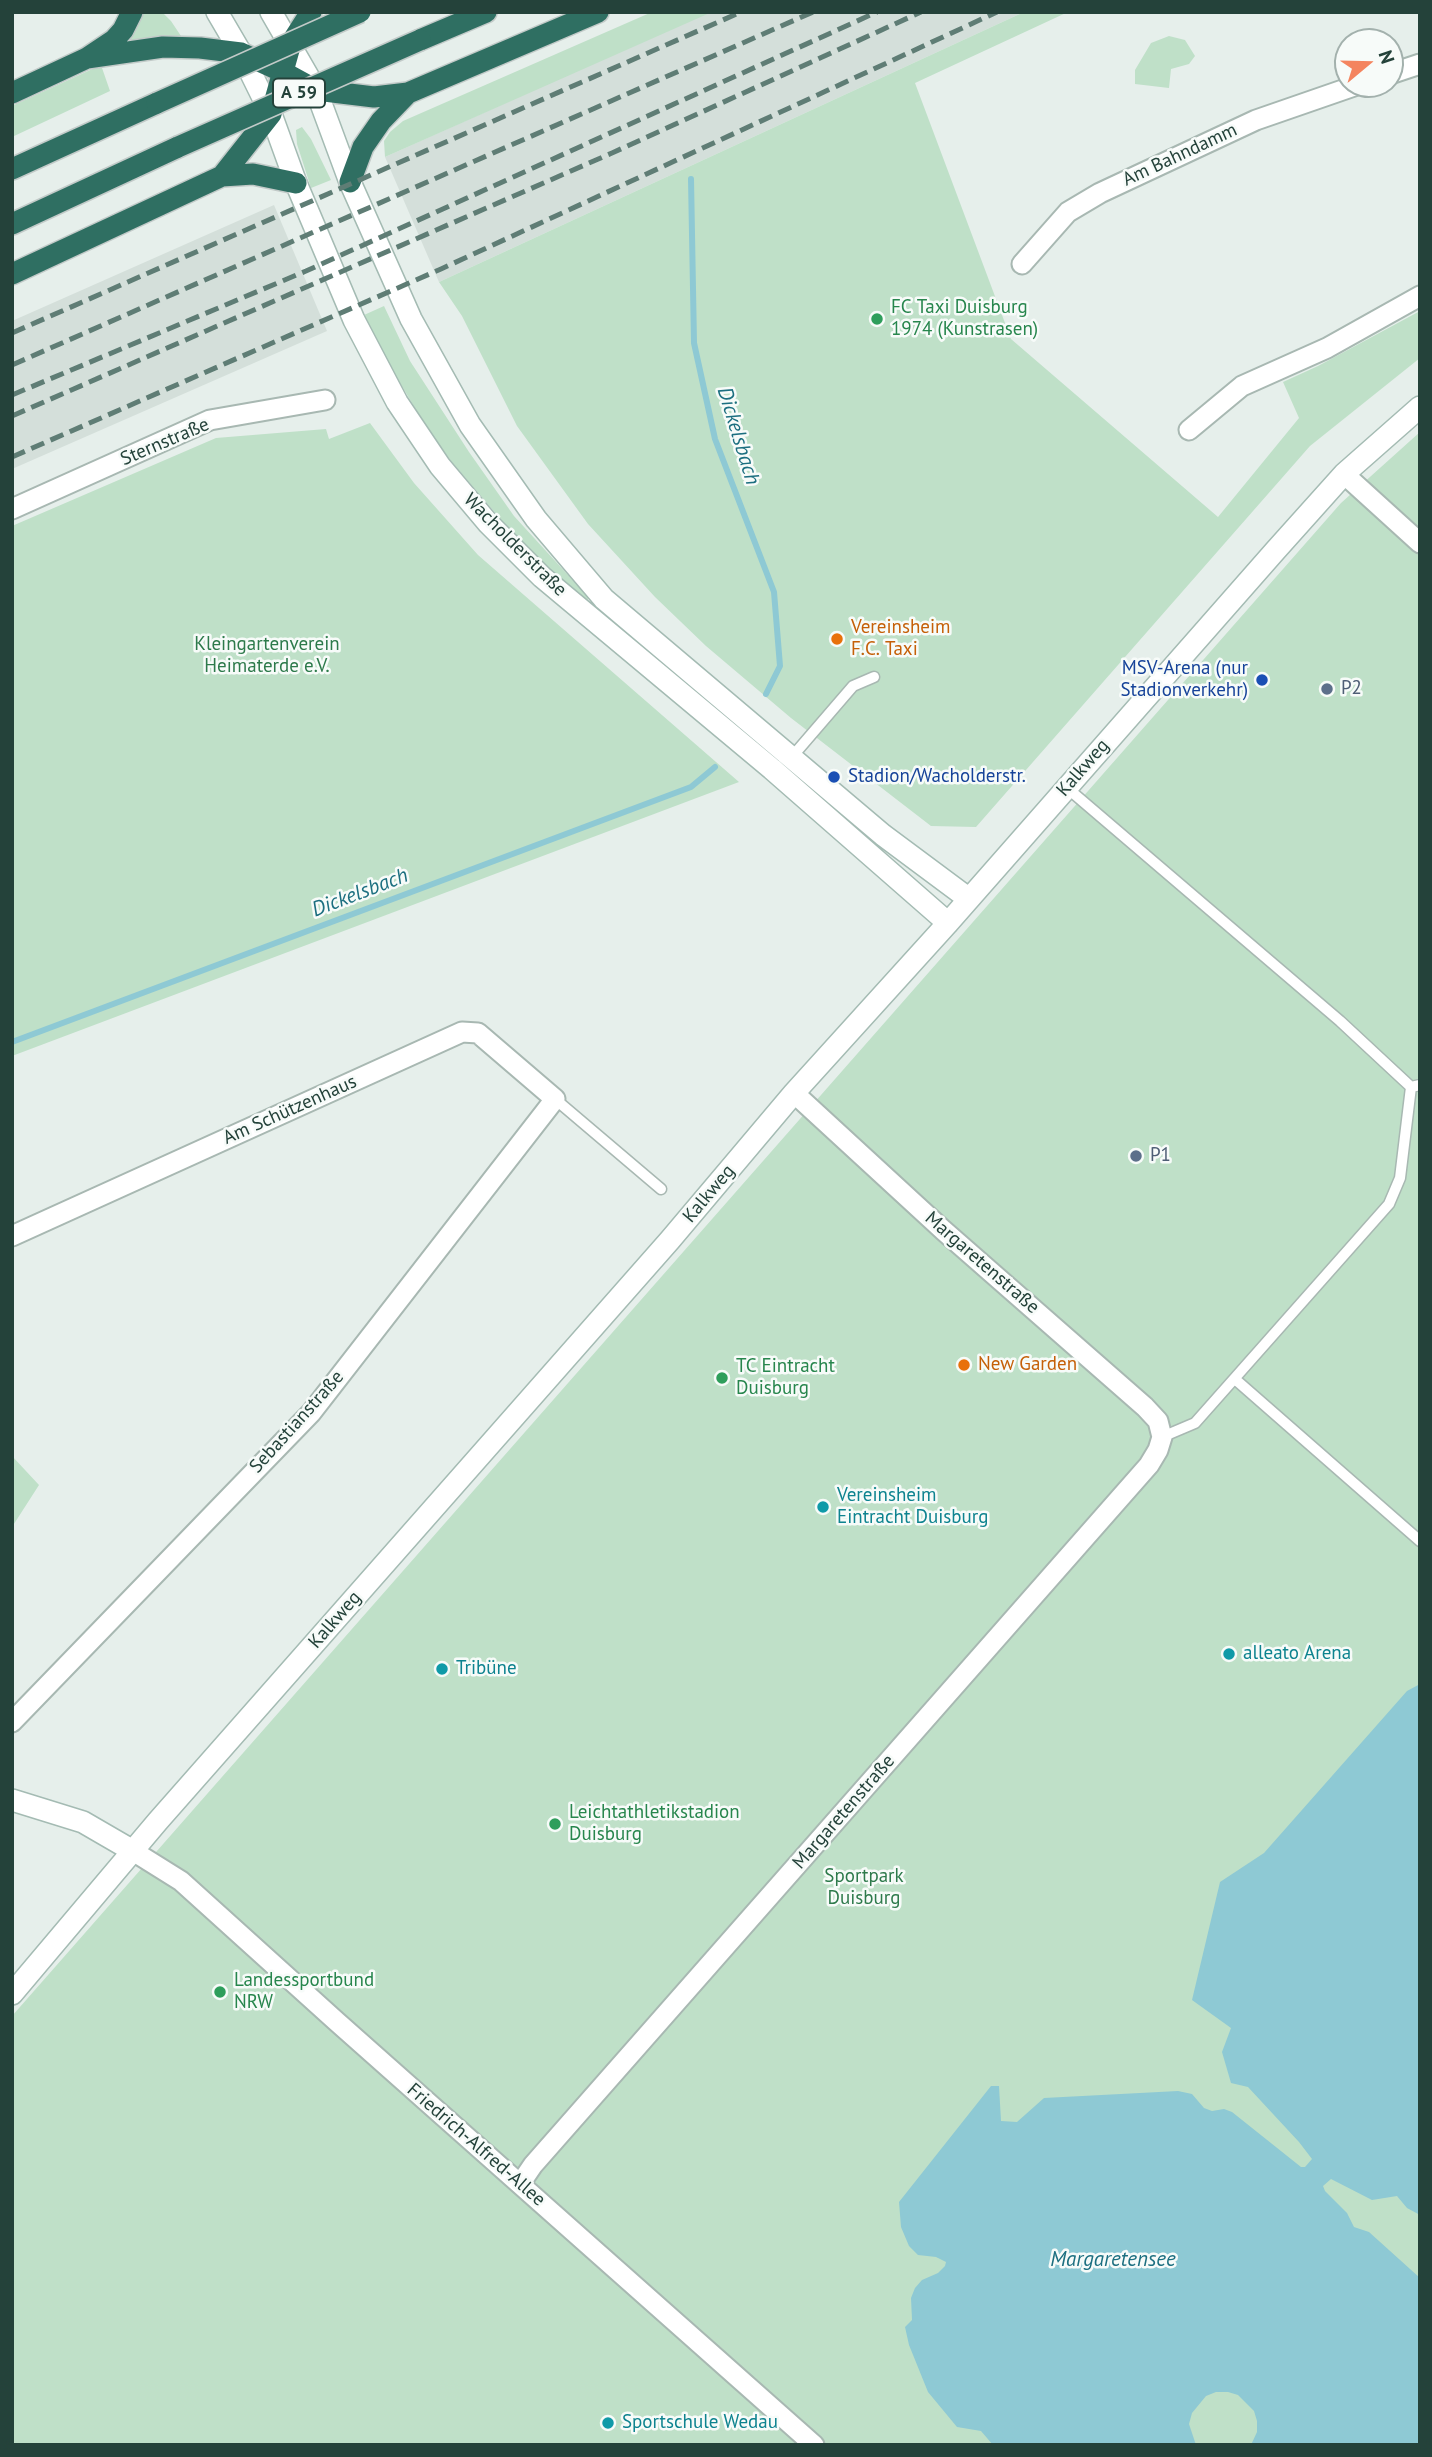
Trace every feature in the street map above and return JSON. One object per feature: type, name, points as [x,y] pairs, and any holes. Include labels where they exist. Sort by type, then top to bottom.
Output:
[{"type":"highway","points":[[12,93],[87,58],[114,40],[123,30],[132,12]]},
{"type":"highway","points":[[222,176],[271,114],[291,43],[311,12]]},
{"type":"highway","name":"A 59","points":[[12,169],[360,12]]},
{"type":"highway","name":"A 59","points":[[12,224],[178,147],[486,12]]},
{"type":"highway","points":[[87,58],[163,47],[241,53],[316,90],[374,97],[408,93],[598,12]]},
{"type":"highway","points":[[350,182],[363,147],[381,121],[408,93]]},
{"type":"highway","points":[[12,274],[222,176],[253,174],[296,183]]},
{"type":"street","name":"Wacholderstraße","points":[[217,12],[271,114],[296,183],[354,320],[397,402],[440,466],[488,523],[542,577],[772,769],[948,923]]},
{"type":"street","name":"Wacholderstraße","points":[[271,12],[316,90],[350,182],[411,319],[470,425],[536,519],[604,599],[883,835],[969,899]]},
{"type":"street","name":"Am Bahndamm","points":[[1022,264],[1068,212],[1100,193],[1256,120],[1334,93]]},
{"type":"street","points":[[1189,430],[1242,386],[1327,348],[1420,296]]},
{"type":"street","name":"Sternstraße","points":[[12,509],[210,421],[324,400]]},
{"type":"street","name":"Kalkweg","points":[[12,1994],[133,1851],[670,1240],[794,1093],[948,923],[1344,474],[1420,407]]},
{"type":"street","points":[[1344,474],[1420,543]]},
{"type":"street","name":"Am Schützenhaus","points":[[12,1237],[462,1032],[478,1033],[555,1098]]},
{"type":"street","name":"Margaretenstraße","points":[[520,2184],[533,2165],[1149,1465],[1162,1437],[1158,1421],[1145,1407],[943,1230],[794,1093]]},
{"type":"street","name":"Sebastianstraße","points":[[12,1722],[311,1413],[555,1098]]},
{"type":"street","points":[[12,1800],[83,1822],[133,1851]]},
{"type":"street","name":"Friedrich-Alfred-Allee","points":[[133,1851],[181,1881],[814,2445]]},
{"type":"lane","points":[[791,758],[853,686],[874,677]]},
{"type":"lane","points":[[1066,787],[1415,1086],[1400,1178],[1389,1204],[1236,1380],[1195,1423],[1162,1437]]},
{"type":"lane","points":[[555,1098],[661,1189]]},
{"type":"lane","points":[[1236,1380],[1420,1541]]},
{"type":"shaded area","points":[[708,12],[1024,12],[439,282],[385,157]]},
{"type":"shaded area","points":[[274,205],[327,331],[12,469],[12,321]]},
{"type":"green space","points":[[141,12],[162,12],[183,39],[123,41]]},
{"type":"green space","points":[[652,12],[712,12],[385,157],[384,141],[403,121]]},
{"type":"green space","points":[[1024,12],[1068,12],[915,83],[1011,339],[1218,517],[1299,418],[1283,382],[1420,311],[1420,358],[1310,446],[976,827],[931,826],[791,718],[706,646],[655,597],[588,524],[517,426],[462,316],[439,282]]},
{"type":"green space","points":[[1169,36],[1185,40],[1195,56],[1189,64],[1171,69],[1169,88],[1135,84],[1135,70],[1151,43]]},
{"type":"green space","points":[[101,65],[110,91],[12,137],[12,106]]},
{"type":"green space","points":[[302,127],[311,139],[331,180],[311,188],[297,144],[296,130]]},
{"type":"green space","points":[[384,306],[410,361],[469,452],[514,516],[589,598],[586,602],[533,554],[503,522],[451,461],[424,423],[391,368],[364,315]]},
{"type":"green space","name":"Kleingartenverein Heimaterde e.V.","points":[[370,423],[414,483],[478,555],[739,782],[12,1056],[12,526],[216,438],[326,429],[329,439]]},
{"type":"green space","name":"Sportpark Duisburg","points":[[1420,432],[1420,2445],[12,2445],[12,2016],[1341,503]]},
{"type":"green space","points":[[12,1456],[39,1485],[12,1527]]},
{"type":"water","name":"Margaretensee","points":[[1420,1684],[1420,2215],[1407,2208],[1397,2196],[1372,2200],[1331,2179],[1323,2186],[1347,2213],[1354,2227],[1369,2232],[1420,2278],[1420,2445],[1251,2445],[1257,2432],[1254,2411],[1238,2395],[1228,2392],[1216,2392],[1206,2396],[1192,2413],[1189,2424],[1196,2445],[993,2445],[981,2431],[957,2427],[928,2392],[909,2345],[905,2327],[912,2320],[911,2298],[915,2288],[922,2280],[938,2273],[946,2262],[936,2257],[918,2255],[909,2246],[901,2227],[899,2202],[991,2086],[999,2086],[1001,2121],[1017,2122],[1044,2098],[1178,2091],[1192,2094],[1204,2108],[1232,2112],[1301,2167],[1305,2167],[1312,2159],[1299,2142],[1248,2087],[1231,2083],[1222,2052],[1231,2028],[1192,2000],[1220,1882],[1264,1853],[1407,1691]]},
{"type":"waterway","name":"Dickelsbach","points":[[691,179],[694,343],[715,439],[774,592],[780,666],[766,694]]},
{"type":"waterway","name":"Dickelsbach","points":[[12,1042],[691,787],[715,767]]},
{"type":"railway","points":[[12,333],[741,12]]},
{"type":"railway","points":[[12,365],[813,12]]},
{"type":"railway","points":[[12,395],[306,271],[877,12]]},
{"type":"railway","points":[[12,416],[612,153],[921,12]]},
{"type":"railway","points":[[12,457],[441,269],[997,12]]},
{"type":"place","name":"FC Taxi Duisburg 1974 (Kunstrasen)","points":[[877,319]]},
{"type":"place","name":"Vereinsheim F.C. Taxi","points":[[837,639]]},
{"type":"place","name":"MSV-Arena (nur Stadionverkehr)","points":[[1262,680]]},
{"type":"place","name":"P2","points":[[1327,689]]},
{"type":"place","name":"Stadion/Wacholderstr.","points":[[834,777]]},
{"type":"place","name":"P1","points":[[1136,1156]]},
{"type":"place","name":"New Garden","points":[[964,1365]]},
{"type":"place","name":"TC Eintracht Duisburg","points":[[722,1378]]},
{"type":"place","name":"Vereinsheim Eintracht Duisburg","points":[[823,1507]]},
{"type":"place","name":"alleato Arena","points":[[1229,1654]]},
{"type":"place","name":"Tribüne","points":[[442,1669]]},
{"type":"place","name":"Leichtathletikstadion Duisburg","points":[[555,1824]]},
{"type":"place","name":"Landessportbund NRW","points":[[220,1992]]},
{"type":"place","name":"Sportschule Wedau","points":[[608,2423]]}]
